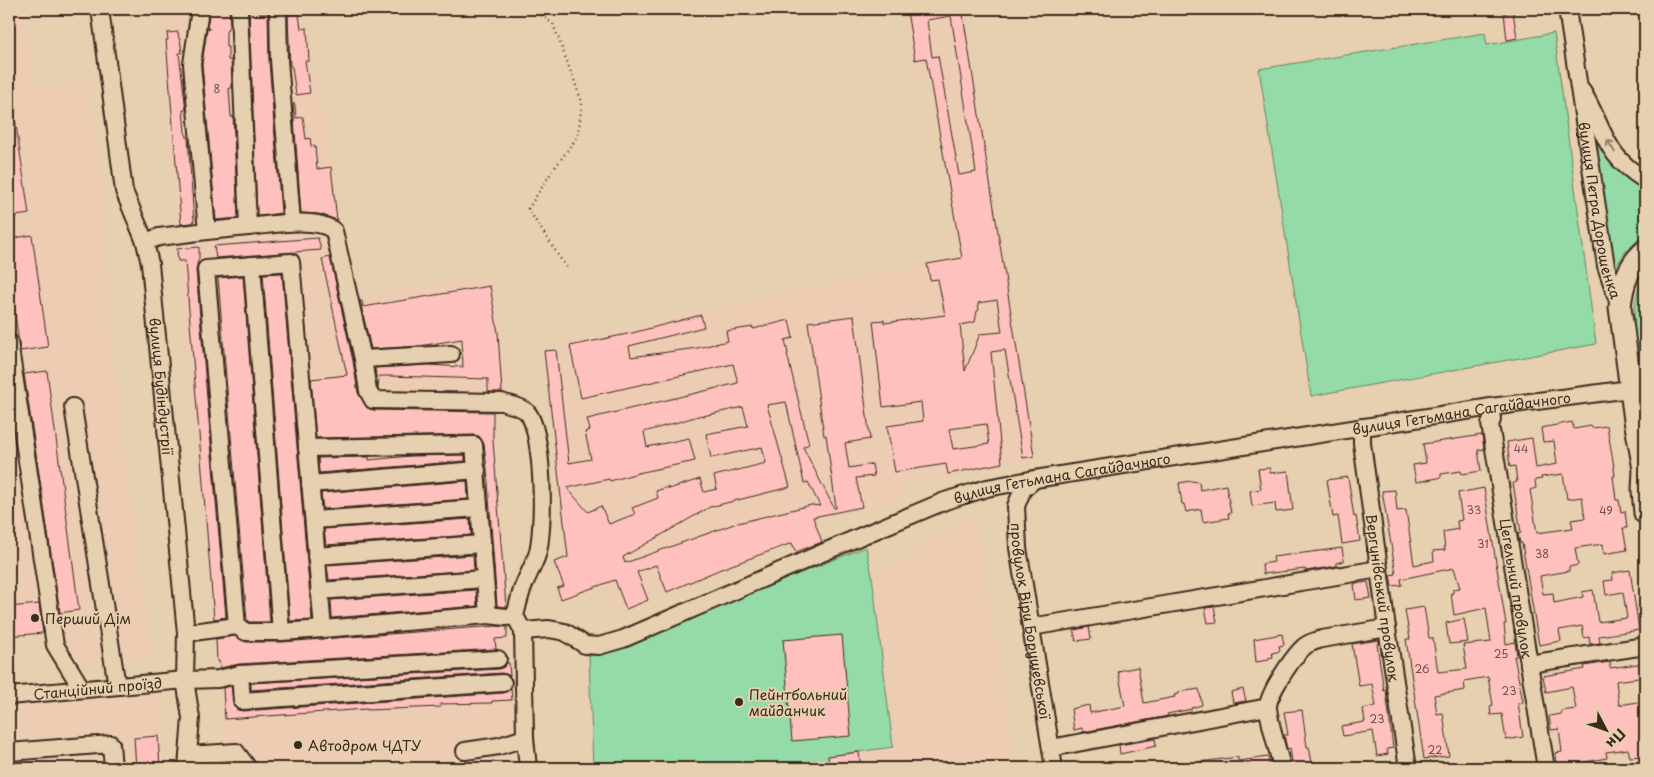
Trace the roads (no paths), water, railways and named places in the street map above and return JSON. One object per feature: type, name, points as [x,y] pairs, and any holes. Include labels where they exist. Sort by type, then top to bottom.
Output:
[{"type":"main road","points":[[1620,307],[1626,278],[1635,261],[1645,251]]},
{"type":"main road","name":"вулиця Петра Дорошенка","points":[[1620,307],[1630,388],[1645,469],[1643,500],[1645,514]]},
{"type":"street","name":"вулиця Будіндустрії","points":[[100,9],[124,192],[145,242],[150,264],[186,633],[185,680],[191,718],[188,762]]},
{"type":"street","points":[[200,9],[192,64],[207,231]]},
{"type":"street","points":[[239,9],[248,227]]},
{"type":"street","points":[[278,9],[279,60],[292,222]]},
{"type":"street","name":"вулиця Петра Дорошенка","points":[[1567,9],[1606,266],[1620,307]]},
{"type":"street","name":"вулиця Петра Дорошенка","points":[[1578,84],[1613,151],[1629,168],[1645,180]]},
{"type":"street","points":[[145,242],[159,237],[292,222],[327,226],[334,231],[363,359],[368,391],[373,400],[502,402],[527,412],[532,420],[536,436],[540,476],[541,534],[537,555],[522,590],[519,624],[528,768]]},
{"type":"street","points":[[186,633],[237,626],[206,269],[291,262],[323,630]]},
{"type":"street","points":[[252,265],[281,632]]},
{"type":"street","points":[[9,342],[55,645],[82,689]]},
{"type":"street","points":[[363,359],[451,354]]},
{"type":"street","name":"вулиця Гетьмана Сагайдачного","points":[[237,626],[246,632],[281,632],[488,615],[506,617],[519,624],[565,632],[585,645],[599,646],[623,639],[859,536],[945,501],[988,488],[1035,478],[1491,407],[1630,388]]},
{"type":"street","points":[[73,406],[117,686]]},
{"type":"street","name":"Цегельний провулок","points":[[1491,407],[1492,420],[1490,424],[1546,768]]},
{"type":"street","name":"Вергунівський провулок","points":[[1362,428],[1362,443],[1379,569],[1408,768]]},
{"type":"street","points":[[306,448],[474,445],[488,615]]},
{"type":"street","points":[[310,484],[477,470]]},
{"type":"street","name":"провулок Віри Борушевської","points":[[1035,478],[1023,488],[1016,506],[1018,548],[1054,768]]},
{"type":"street","points":[[314,520],[479,508]]},
{"type":"street","points":[[316,556],[482,544]]},
{"type":"street","points":[[1030,627],[1379,569]]},
{"type":"street","points":[[319,591],[484,579]]},
{"type":"street","points":[[1282,768],[1268,707],[1271,696],[1282,676],[1300,651],[1306,646],[1322,639],[1387,628]]},
{"type":"street","points":[[1529,664],[1645,646]]},
{"type":"street","name":"Станційний проїзд","points":[[9,696],[185,680],[218,679],[240,674],[498,660]]},
{"type":"street","points":[[240,674],[242,701],[503,683]]},
{"type":"street","points":[[1051,748],[1268,707]]},
{"type":"street","points":[[465,751],[499,746],[525,738]]},
{"type":"street","points":[[9,752],[111,744],[113,768]]},
{"type":"street","points":[[188,762],[236,752],[248,768]]},
{"type":"place","name":"Перший Дім","points":[[35,618]]},
{"type":"place","name":"Пейнтбольний майданчик","points":[[739,702]]},
{"type":"place","name":"Автодром ЧДТУ","points":[[298,745]]}]
